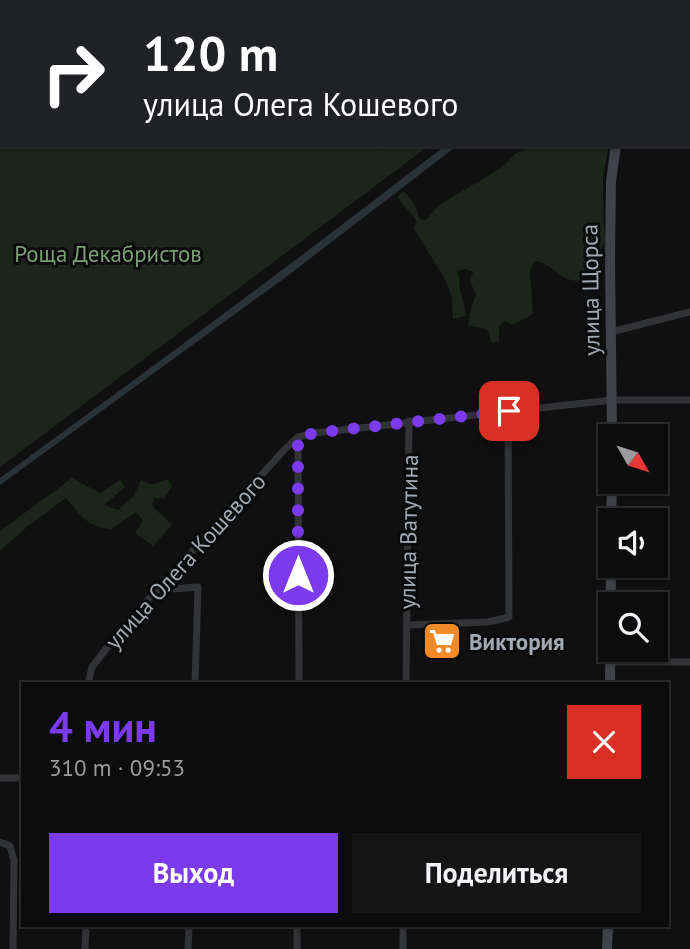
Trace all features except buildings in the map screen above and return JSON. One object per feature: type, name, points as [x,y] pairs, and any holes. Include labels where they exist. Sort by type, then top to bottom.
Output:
[{"type":"main road","name":"улица Щорса","points":[[612,424],[611,181],[616,147]]},
{"type":"main road","points":[[610,682],[611,578]]},
{"type":"main road","points":[[607,949],[608,927]]},
{"type":"street","points":[[611,332],[690,312]]},
{"type":"street","points":[[299,682],[298,437],[408,421],[612,400],[690,400]]},
{"type":"street","points":[[407,625],[488,622],[509,617],[509,411]]},
{"type":"street","name":"улица Ватутина","points":[[406,682],[408,421]]},
{"type":"street","name":"улица Олега Кошевого","points":[[88,682],[92,667],[121,630],[298,437]]},
{"type":"street","points":[[162,584],[173,589],[198,587],[195,682]]},
{"type":"street","points":[[610,663],[690,662]]},
{"type":"street","points":[[0,778],[21,778]]},
{"type":"street","points":[[0,842],[9,846],[14,860],[13,949]]},
{"type":"street","points":[[85,949],[86,927]]},
{"type":"street","points":[[188,949],[189,927]]},
{"type":"street","points":[[297,927],[297,949]]},
{"type":"street","points":[[402,949],[403,927]]},
{"type":"green space","name":"Роща Декабристов","points":[[0,147],[373,147],[379,150],[382,147],[427,147],[0,467]]},
{"type":"green space","points":[[533,147],[609,147],[603,177],[605,241],[589,278],[580,281],[566,278],[549,266],[535,261],[530,271],[533,314],[513,325],[505,321],[499,326],[499,341],[492,343],[487,329],[468,325],[476,295],[470,281],[473,272],[465,269],[457,271],[466,316],[453,319],[452,297],[445,279],[414,229],[416,220],[397,197],[404,191],[414,203],[420,219],[426,220],[439,205],[501,168],[516,153]]},
{"type":"green space","points":[[72,478],[100,493],[120,480],[125,487],[104,505],[118,510],[134,496],[141,480],[151,485],[168,479],[172,486],[164,499],[154,498],[152,506],[172,525],[153,546],[135,533],[143,520],[136,512],[112,529],[103,528],[85,520],[66,498],[0,551],[0,531]]},
{"type":"shaded area","points":[[443,147],[455,147],[286,277],[0,485],[0,478]]},
{"type":"place","name":"Виктория","points":[[442,641]]},
{"type":"route","points":[[298,575],[298,437],[408,421],[509,411]]}]
